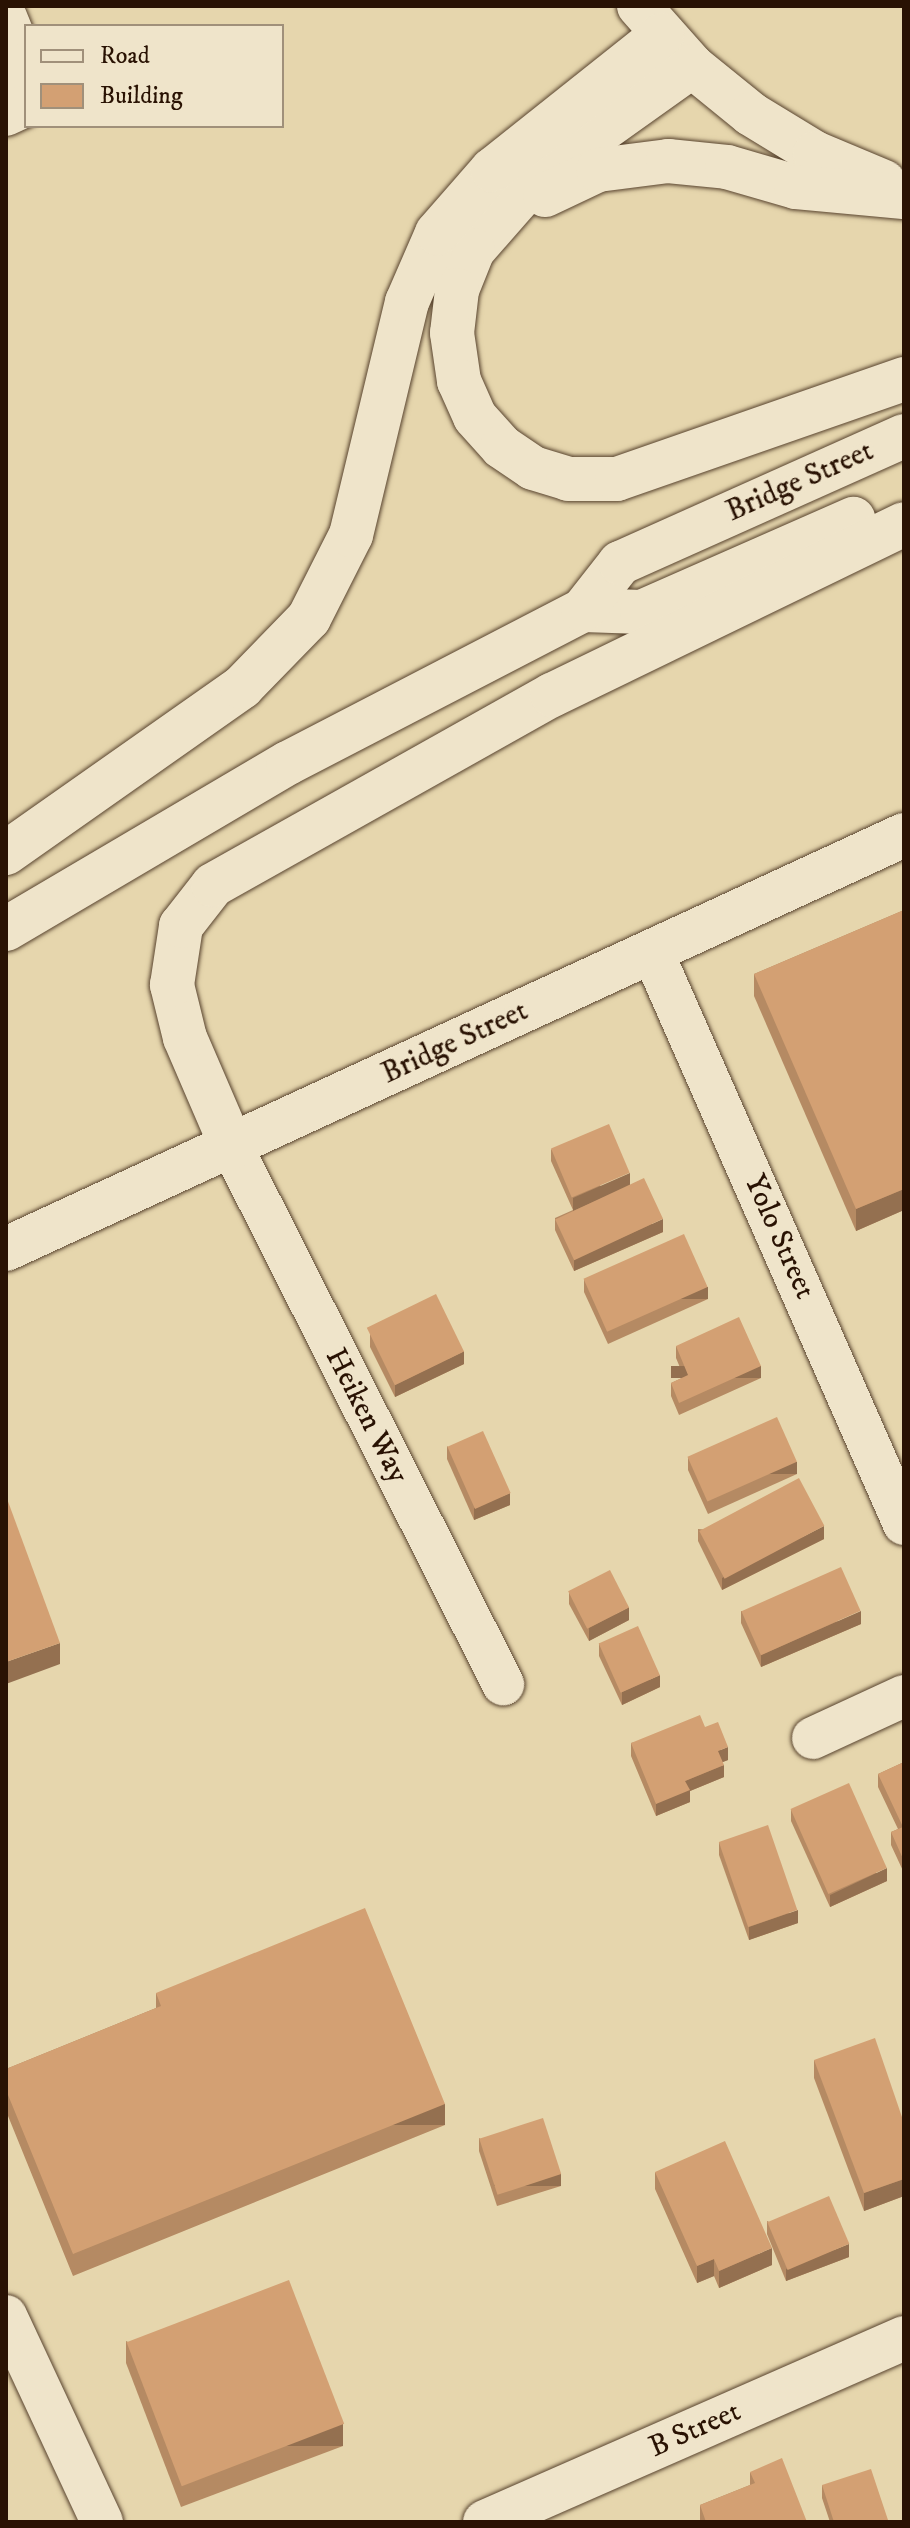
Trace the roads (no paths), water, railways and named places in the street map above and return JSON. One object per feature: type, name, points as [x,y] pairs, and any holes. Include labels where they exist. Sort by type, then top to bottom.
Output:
[{"type":"main road","points":[[6,853],[242,687],[309,618],[351,535],[407,302],[437,233],[492,170],[651,20],[692,66],[751,114],[815,153],[904,189]]},
{"type":"main road","points":[[692,66],[539,175],[523,199],[473,250],[457,290],[453,341],[459,381],[475,417],[502,447],[533,468],[585,481],[632,476],[904,379]]},
{"type":"main road","points":[[523,199],[544,196],[616,166],[668,161],[737,169],[796,187],[904,197]]},
{"type":"main road","name":"Bridge Street","points":[[6,929],[288,763],[583,610],[620,563],[904,436]]},
{"type":"main road","name":"Bridge Street","points":[[583,610],[642,612],[904,496]]},
{"type":"main road","points":[[232,1147],[185,1038],[172,985],[181,926],[213,885],[552,695],[904,524]]},
{"type":"main road","name":"Bridge Street","points":[[6,1249],[904,835]]},
{"type":"main road","name":"B Street","points":[[485,2522],[903,2343]]},
{"type":"street","points":[[6,17],[24,62]]},
{"type":"street","points":[[6,115],[23,107],[24,86]]},
{"type":"street","name":"Yolo Street","points":[[652,951],[904,1524]]},
{"type":"street","name":"Heiken Way","points":[[232,1147],[503,1684]]},
{"type":"street","points":[[813,1738],[904,1696]]},
{"type":"street","points":[[6,2316],[102,2522]]}]
